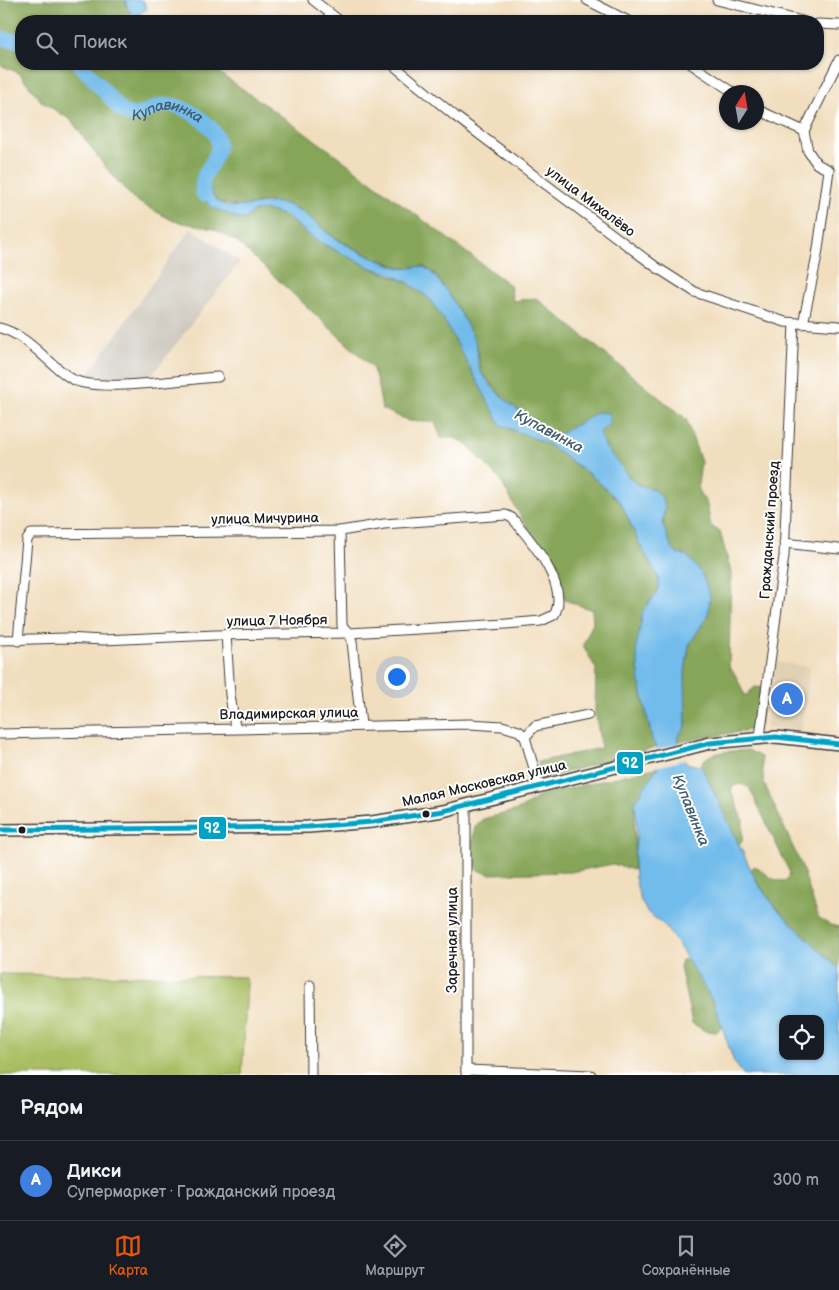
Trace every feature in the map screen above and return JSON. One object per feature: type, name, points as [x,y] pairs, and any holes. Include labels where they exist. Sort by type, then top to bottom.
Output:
[{"type":"main road","name":"Малая Московская улица","points":[[0,830],[308,827],[395,819],[466,805],[692,747],[760,737],[794,738],[839,744]]},
{"type":"street","points":[[313,0],[332,15]]},
{"type":"street","points":[[587,0],[616,15]]},
{"type":"street","points":[[716,0],[777,15]]},
{"type":"street","points":[[824,24],[839,25]]},
{"type":"street","points":[[839,60],[804,131],[808,151],[817,164],[829,170],[839,171]]},
{"type":"street","name":"улица Михалёво","points":[[399,70],[455,116],[656,267],[686,287],[707,297],[799,323],[839,326]]},
{"type":"street","points":[[700,70],[722,85]]},
{"type":"street","points":[[764,113],[804,131]]},
{"type":"street","name":"Гражданский проезд","points":[[760,737],[784,543],[799,323],[817,256],[829,170]]},
{"type":"street","points":[[0,328],[17,336],[72,378],[87,384],[143,383],[218,377]]},
{"type":"street","name":"улица Мичурина","points":[[18,641],[26,540],[31,534],[340,531],[384,524],[506,515],[512,518],[548,567],[559,602],[554,615]]},
{"type":"street","points":[[340,531],[342,626],[349,633],[352,641],[360,725]]},
{"type":"street","points":[[784,543],[839,549]]},
{"type":"street","name":"улица 7 Ноября","points":[[0,640],[18,641],[66,638],[103,640],[226,634],[349,633],[541,621],[554,615]]},
{"type":"street","points":[[226,634],[230,695],[235,728]]},
{"type":"street","points":[[539,786],[525,737],[535,726],[588,715]]},
{"type":"street","name":"Владимирская улица","points":[[0,734],[360,725],[486,725],[519,731],[525,737]]},
{"type":"street","name":"Заречная улица","points":[[466,805],[466,1072]]},
{"type":"street","points":[[310,985],[311,1075]]},
{"type":"street","points":[[466,1072],[591,1075]]},
{"type":"shaded area","points":[[191,228],[240,262],[151,376],[117,377],[113,379],[87,376]]},
{"type":"shaded area","points":[[776,662],[810,667],[801,730],[766,728]]},
{"type":"green space","points":[[0,0],[125,0],[127,10],[135,15],[15,15],[15,70],[216,70],[332,152],[510,285],[513,301],[536,298],[686,419],[701,462],[698,486],[700,495],[706,501],[711,526],[720,532],[731,572],[729,667],[735,674],[745,696],[755,687],[764,688],[760,724],[750,730],[678,742],[677,738],[686,726],[685,672],[689,645],[708,615],[667,538],[664,526],[665,508],[653,489],[638,485],[606,448],[599,433],[598,412],[558,435],[514,410],[481,372],[477,346],[436,275],[423,266],[402,268],[368,255],[334,237],[298,209],[285,204],[268,201],[240,207],[219,202],[211,193],[207,179],[198,194],[248,215],[254,211],[267,210],[286,216],[315,240],[369,267],[407,282],[429,298],[445,320],[501,425],[546,443],[593,477],[621,503],[641,547],[658,576],[659,585],[656,594],[649,601],[636,648],[640,683],[652,739],[656,747],[541,779],[538,762],[601,748],[595,710],[596,669],[583,645],[593,623],[592,610],[565,600],[549,558],[522,519],[500,480],[466,443],[454,438],[441,438],[435,422],[409,421],[382,409],[377,381],[372,367],[236,241],[214,229],[174,221],[140,203],[132,197],[107,169],[71,120],[42,102],[19,73],[0,65]]},
{"type":"green space","points":[[748,750],[761,757],[764,783],[802,867],[818,917],[828,924],[839,927],[839,969],[779,911],[759,885],[751,870],[754,866],[773,879],[782,881],[787,880],[790,873],[749,787],[740,784],[733,786],[731,791],[743,819],[742,842],[739,845],[701,766],[703,761],[714,754]]},
{"type":"green space","points":[[659,767],[635,802],[634,870],[613,864],[571,872],[489,874],[478,870],[472,857],[472,843],[475,826],[483,819],[518,810],[542,795]]},
{"type":"green space","points":[[682,960],[688,960],[714,1003],[722,1027],[716,1032],[705,1031],[692,1023],[680,967]]},
{"type":"green space","points":[[0,974],[244,977],[247,982],[242,1075],[0,1075]]},
{"type":"water","points":[[125,0],[143,0],[147,9],[137,15],[131,14]]},
{"type":"water","points":[[200,176],[205,176],[213,196],[219,202],[226,205],[233,207],[268,203],[285,204],[306,214],[329,234],[367,255],[401,268],[423,267],[429,270],[445,289],[468,326],[476,344],[479,367],[482,374],[508,402],[526,416],[558,435],[598,412],[609,413],[609,424],[599,433],[606,448],[630,478],[638,485],[653,489],[662,498],[665,508],[662,523],[672,548],[677,554],[686,555],[701,572],[710,596],[708,615],[689,645],[685,672],[686,726],[677,738],[681,757],[689,764],[701,766],[758,884],[777,909],[839,969],[839,1075],[744,1075],[734,1062],[714,1003],[678,944],[663,924],[647,912],[640,899],[635,878],[634,861],[637,827],[635,802],[662,760],[652,739],[640,683],[636,648],[643,611],[656,594],[659,585],[658,576],[641,547],[621,503],[593,477],[546,443],[501,425],[444,320],[429,298],[407,282],[389,273],[369,267],[315,240],[286,216],[267,210],[254,211],[245,219],[240,219],[211,207],[195,188],[196,179]]},
{"type":"pier","points":[[681,743],[684,756],[688,759],[656,767],[659,760],[654,750]]},
{"type":"waterway","name":"Купавинка","points":[[0,38],[15,41]]},
{"type":"waterway","name":"Купавинка","points":[[85,70],[121,110],[128,114],[138,115],[158,106],[169,105],[186,110],[205,122],[214,133],[218,143],[214,159],[202,184],[203,194]]},
{"type":"transit line","name":"92","points":[[0,830],[308,827],[372,822],[443,811],[710,743],[776,737],[839,744]]},
{"type":"place","name":"Дикси","points":[[787,699]]}]
